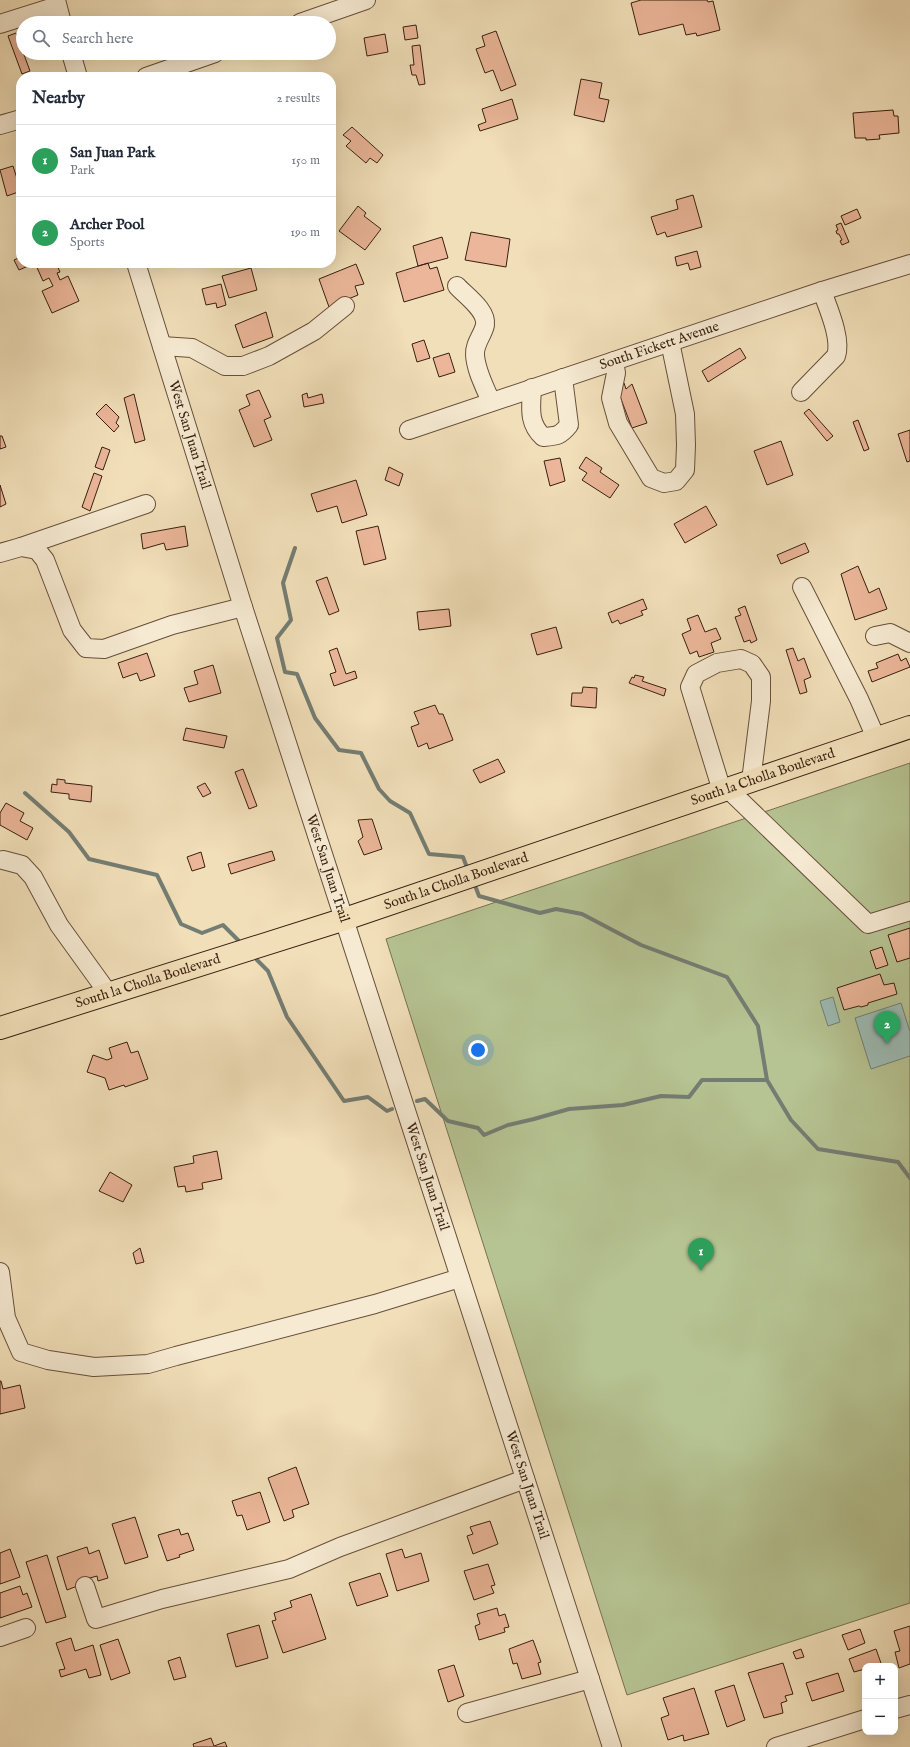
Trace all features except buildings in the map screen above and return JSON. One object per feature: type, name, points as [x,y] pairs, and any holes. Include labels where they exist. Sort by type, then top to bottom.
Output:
[{"type":"main road","name":"South la Cholla Boulevard","points":[[0,1028],[344,919],[910,727]]},
{"type":"street","points":[[320,16],[366,0]]},
{"type":"street","points":[[21,16],[56,3],[60,16]]},
{"type":"street","points":[[0,24],[16,18]]},
{"type":"street","points":[[73,60],[77,72]]},
{"type":"street","points":[[160,72],[195,60]]},
{"type":"street","points":[[0,125],[16,120]]},
{"type":"street","name":"South Fickett Avenue","points":[[409,430],[822,291],[910,264]]},
{"type":"street","name":"West San Juan Trail","points":[[143,268],[162,346],[243,607],[612,1747]]},
{"type":"street","points":[[456,286],[481,310],[485,325],[479,337],[475,354],[478,370],[491,402]]},
{"type":"street","points":[[801,392],[836,356],[838,349],[837,337],[822,291]]},
{"type":"street","points":[[162,346],[192,348],[225,366],[243,366],[269,356],[314,332],[345,306]]},
{"type":"street","points":[[614,361],[616,373],[611,398],[618,423],[651,478],[664,483],[676,481],[685,470],[685,414],[670,342]]},
{"type":"street","points":[[532,388],[531,414],[535,430],[543,437],[557,436],[562,434],[569,425],[563,378]]},
{"type":"street","points":[[0,554],[146,504]]},
{"type":"street","points":[[21,547],[37,550],[45,560],[72,630],[86,648],[104,649],[172,626],[243,607]]},
{"type":"street","points":[[802,587],[859,699],[876,738]]},
{"type":"street","points":[[875,636],[890,633],[910,643]]},
{"type":"street","points":[[751,781],[761,701],[761,677],[752,664],[741,659],[717,663],[696,674],[690,687],[725,790],[868,924],[910,911]]},
{"type":"street","points":[[3,860],[22,865],[33,877],[59,925],[108,994]]},
{"type":"street","points":[[0,1272],[6,1318],[21,1352],[48,1360],[94,1367],[148,1364],[375,1304],[460,1278]]},
{"type":"street","points":[[85,1586],[96,1620],[162,1599],[289,1569],[340,1547],[525,1479]]},
{"type":"street","points":[[0,1637],[26,1628]]},
{"type":"street","points":[[467,1714],[590,1679]]},
{"type":"street","points":[[898,1708],[910,1704]]},
{"type":"street","points":[[776,1747],[862,1720]]},
{"type":"green space","points":[[910,763],[910,1603],[627,1695],[386,939]]},
{"type":"water","points":[[833,997],[840,1022],[828,1026],[820,1001]]},
{"type":"water","points":[[901,1003],[910,1032],[910,1056],[871,1069],[855,1018]]},
{"type":"waterway","points":[[295,548],[283,583],[291,620],[277,638],[285,672],[297,674],[315,718],[339,750],[361,753],[379,789],[390,801],[410,813],[429,854],[463,857],[466,865]]},
{"type":"waterway","points":[[25,793],[69,832],[89,859],[157,875],[181,924],[202,933],[223,925],[238,940]]},
{"type":"waterway","points":[[476,888],[479,896],[540,913],[556,909],[582,914],[641,945],[727,977],[758,1026],[767,1080],[791,1120],[818,1149],[898,1162],[910,1178]]},
{"type":"waterway","points":[[257,960],[268,971],[287,1017],[344,1101],[368,1097],[387,1111],[392,1109]]},
{"type":"waterway","points":[[417,1101],[425,1099],[448,1121],[478,1128],[484,1135],[508,1125],[569,1109],[623,1105],[661,1096],[689,1097],[702,1080],[767,1080]]},
{"type":"place","name":"Archer Pool","points":[[887,1044]]},
{"type":"place","name":"San Juan Park","points":[[701,1271]]}]
